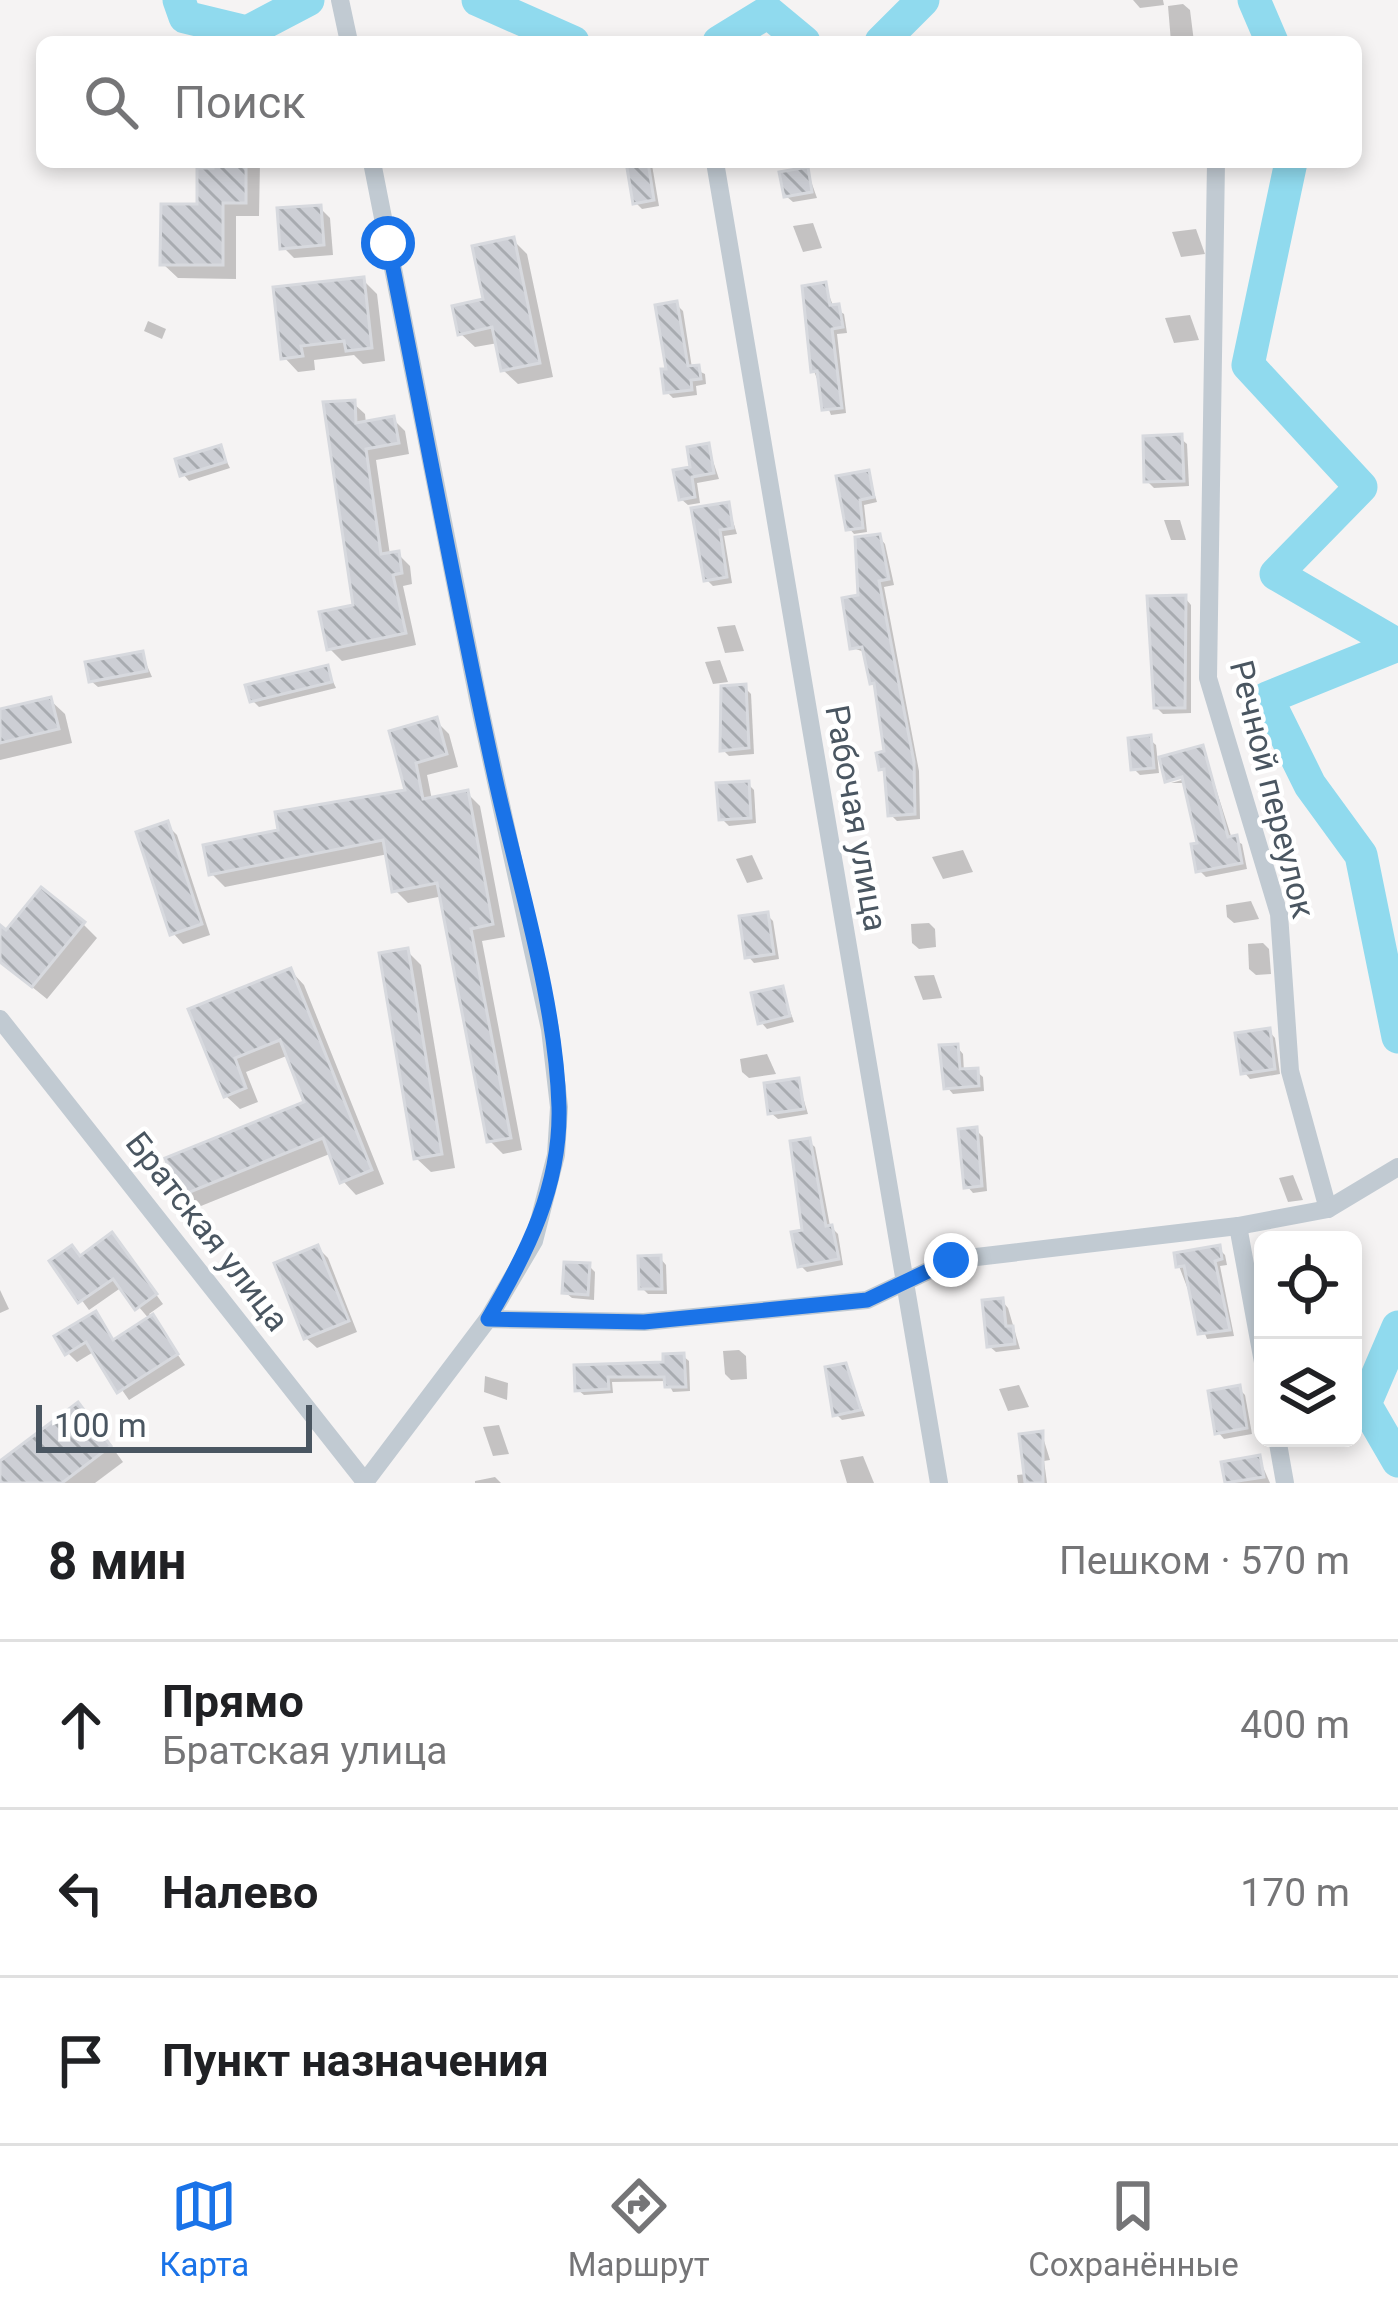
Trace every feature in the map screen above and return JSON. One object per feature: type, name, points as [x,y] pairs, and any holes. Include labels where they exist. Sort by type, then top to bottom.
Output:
[{"type":"street","points":[[341,5],[348,36]]},
{"type":"street","name":"Братская улица","points":[[0,1019],[366,1482],[488,1319],[533,1241],[556,1155],[559,1107],[550,1029],[478,699],[373,168]]},
{"type":"street","name":"Рабочая улица","points":[[716,168],[939,1483]]},
{"type":"street","name":"Речной переулок","points":[[1216,168],[1208,678],[1279,914],[1290,1071],[1328,1209]]},
{"type":"street","points":[[488,1319],[644,1322],[867,1300],[904,1278],[951,1260],[1238,1226],[1328,1209],[1398,1167]]},
{"type":"street","points":[[1238,1226],[1259,1339]]},
{"type":"street","points":[[1279,1447],[1285,1483]]},
{"type":"building","points":[[197,168],[246,168],[246,203],[223,203],[223,265],[160,265],[161,204],[197,204]]},
{"type":"building","points":[[627,168],[649,168],[654,200],[633,204]]},
{"type":"building","points":[[808,168],[812,192],[784,197],[779,172]]},
{"type":"building","points":[[321,205],[324,245],[280,249],[277,208]]},
{"type":"building","points":[[514,237],[540,363],[501,371],[492,327],[458,335],[452,306],[483,299],[472,246]]},
{"type":"building","points":[[364,277],[372,348],[346,351],[344,341],[301,346],[303,356],[281,359],[273,287]]},
{"type":"building","points":[[826,282],[830,305],[839,304],[843,327],[832,329],[842,408],[822,410],[817,371],[811,372],[802,286]]},
{"type":"building","points":[[677,301],[688,366],[699,365],[701,379],[691,380],[692,390],[664,393],[661,369],[666,369],[655,305]]},
{"type":"building","points":[[355,400],[356,423],[394,416],[399,443],[366,449],[381,554],[399,551],[402,573],[393,575],[406,633],[327,650],[319,612],[353,605],[323,402]]},
{"type":"building","points":[[1182,434],[1184,481],[1144,482],[1143,436]]},
{"type":"building","points":[[709,443],[714,473],[692,477],[695,497],[679,500],[673,470],[690,467],[687,447]]},
{"type":"building","points":[[221,445],[226,462],[180,476],[175,459]]},
{"type":"building","points":[[869,470],[874,497],[860,500],[863,528],[846,530],[836,476]]},
{"type":"building","points":[[729,502],[733,528],[720,530],[727,577],[704,581],[691,508]]},
{"type":"building","points":[[880,534],[889,579],[879,581],[914,762],[915,814],[888,816],[884,769],[879,770],[876,753],[884,751],[874,683],[870,684],[862,647],[850,649],[842,598],[858,595],[855,537]]},
{"type":"building","points":[[1186,595],[1185,708],[1154,708],[1147,596]]},
{"type":"building","points":[[143,651],[147,671],[89,682],[85,662]]},
{"type":"building","points":[[328,665],[332,682],[250,702],[245,685]]},
{"type":"building","points":[[746,684],[749,748],[720,751],[721,686]]},
{"type":"building","points":[[51,697],[59,729],[0,743],[0,709]]},
{"type":"building","points":[[437,717],[447,754],[416,763],[423,799],[468,790],[493,924],[471,929],[511,1138],[487,1142],[437,883],[392,892],[383,840],[209,875],[203,845],[278,830],[275,812],[405,790],[389,731]]},
{"type":"building","points":[[1151,735],[1154,768],[1131,770],[1128,738]]},
{"type":"building","points":[[1203,745],[1228,837],[1237,835],[1242,863],[1196,872],[1191,844],[1197,843],[1182,777],[1165,782],[1159,757]]},
{"type":"building","points":[[749,781],[751,818],[719,820],[716,783]]},
{"type":"building","points":[[168,821],[202,924],[170,935],[136,832]]},
{"type":"building","points":[[41,887],[85,922],[32,987],[0,962],[0,925],[6,930]]},
{"type":"building","points":[[768,912],[774,954],[745,958],[739,916]]},
{"type":"building","points":[[408,948],[442,1154],[414,1159],[379,953]]},
{"type":"building","points":[[291,968],[372,1170],[340,1183],[323,1138],[180,1196],[165,1158],[304,1102],[280,1040],[235,1058],[246,1088],[224,1097],[188,1009]]},
{"type":"building","points":[[783,986],[790,1016],[758,1024],[751,993]]},
{"type":"building","points":[[1270,1028],[1275,1069],[1241,1074],[1235,1033]]},
{"type":"building","points":[[958,1044],[960,1069],[978,1068],[979,1086],[944,1089],[939,1045]]},
{"type":"building","points":[[799,1078],[804,1109],[768,1114],[764,1083]]},
{"type":"building","points":[[977,1127],[982,1186],[964,1188],[958,1129]]},
{"type":"building","points":[[810,1138],[826,1226],[832,1225],[839,1259],[798,1267],[791,1232],[802,1230],[790,1141]]},
{"type":"building","points":[[112,1232],[157,1294],[135,1310],[113,1279],[78,1303],[49,1261],[72,1245],[80,1256]]},
{"type":"building","points":[[318,1245],[349,1321],[304,1339],[274,1263]]},
{"type":"building","points":[[1220,1245],[1222,1259],[1215,1261],[1230,1330],[1198,1334],[1184,1266],[1176,1267],[1174,1253]]},
{"type":"building","points":[[661,1255],[662,1289],[639,1289],[638,1256]]},
{"type":"building","points":[[564,1262],[590,1263],[588,1295],[562,1293]]},
{"type":"building","points":[[1003,1298],[1006,1326],[1013,1326],[1015,1344],[987,1347],[982,1300]]},
{"type":"building","points":[[96,1311],[113,1340],[153,1314],[178,1354],[117,1393],[86,1342],[65,1355],[54,1336]]},
{"type":"building","points":[[684,1353],[686,1387],[665,1387],[664,1377],[608,1377],[609,1389],[575,1391],[574,1365],[663,1362],[663,1354]]},
{"type":"building","points":[[846,1363],[861,1410],[833,1416],[825,1367]]},
{"type":"building","points":[[1240,1385],[1247,1428],[1215,1434],[1208,1391]]},
{"type":"building","points":[[78,1402],[111,1446],[62,1483],[0,1483],[0,1461]]},
{"type":"building","points":[[1043,1431],[1043,1483],[1025,1483],[1019,1434]]},
{"type":"building","points":[[1260,1455],[1264,1477],[1225,1483],[1221,1462]]},
{"type":"waterway","points":[[179,0],[185,17],[247,32],[308,0]]},
{"type":"waterway","points":[[478,0],[559,36]]},
{"type":"waterway","points":[[887,36],[923,0]]},
{"type":"waterway","points":[[1254,0],[1269,36]]},
{"type":"waterway","points":[[729,36],[768,12],[797,36]]},
{"type":"waterway","points":[[1290,168],[1248,365],[1361,487],[1276,574],[1398,645],[1267,698],[1310,785],[1361,855],[1398,1037]]},
{"type":"waterway","points":[[1398,1327],[1365,1404],[1398,1461]]},
{"type":"route","points":[[388,243],[478,699],[550,1029],[559,1107],[556,1155],[533,1241],[488,1319],[644,1322],[867,1300],[904,1278],[951,1260]]}]
